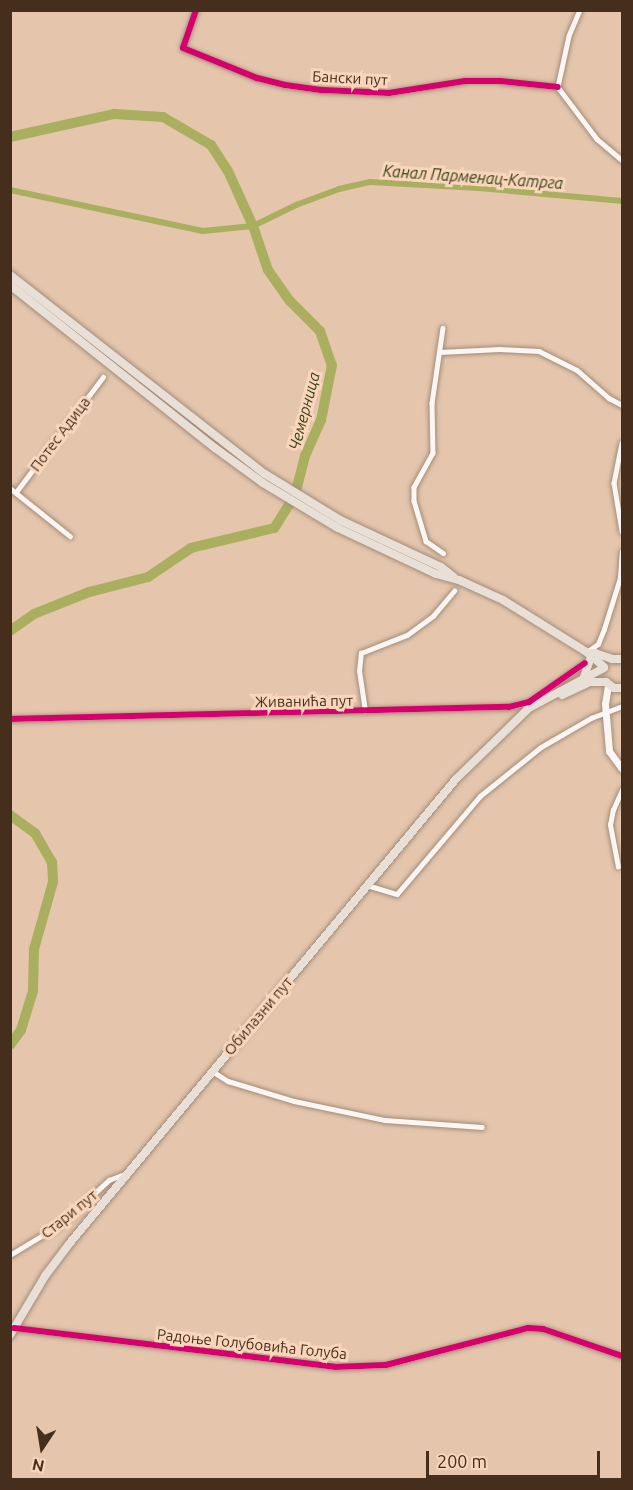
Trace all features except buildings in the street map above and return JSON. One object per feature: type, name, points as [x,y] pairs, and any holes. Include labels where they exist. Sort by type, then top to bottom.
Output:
[{"type":"main road","points":[[10,275],[264,478]]},
{"type":"main road","points":[[10,285],[215,448],[339,524],[436,574],[459,580],[503,600],[604,668],[613,686]]},
{"type":"main road","points":[[588,656],[595,653],[612,660],[622,659]]},
{"type":"main road","points":[[584,677],[588,656]]},
{"type":"main road","points":[[527,708],[604,668],[612,660]]},
{"type":"main road","points":[[527,708],[584,684],[613,686]]},
{"type":"main road","name":"Обилазни пут","points":[[13,1332],[57,1258],[127,1173],[471,762],[527,708]]},
{"type":"street","name":"Бански пут","points":[[196,10],[183,48],[257,78],[321,90],[389,93],[465,81],[500,81],[558,87]]},
{"type":"street","points":[[580,10],[569,36],[558,87],[597,139],[622,160]]},
{"type":"street","points":[[443,328],[432,403],[434,453],[414,487],[414,501],[426,541],[443,554]]},
{"type":"street","points":[[440,352],[499,349],[539,351],[577,370],[609,398],[622,405]]},
{"type":"street","name":"Потес Адица","points":[[16,492],[103,377]]},
{"type":"street","points":[[622,443],[614,483],[622,531]]},
{"type":"street","points":[[10,488],[70,536]]},
{"type":"street","name":"Живанића пут","points":[[10,719],[527,708],[588,656],[598,644],[620,578],[622,552]]},
{"type":"street","points":[[365,711],[359,671],[361,653],[408,635],[433,616],[454,591]]},
{"type":"street","points":[[613,686],[607,699],[606,711],[609,751],[622,769]]},
{"type":"street","points":[[366,885],[393,895],[398,894],[480,796],[541,747],[606,711],[622,705]]},
{"type":"street","points":[[618,867],[611,819],[622,790]]},
{"type":"street","points":[[212,1071],[228,1081],[294,1101],[385,1119],[482,1126]]},
{"type":"street","name":"Стари пут","points":[[10,1255],[61,1224],[109,1180],[127,1173]]},
{"type":"street","name":"Радоње Голубовића Голуба","points":[[13,1332],[335,1367],[386,1365],[528,1328],[543,1329],[622,1356]]},
{"type":"waterway","name":"Чемерница","points":[[10,137],[114,114],[163,117],[211,145],[228,171],[253,226],[268,270],[290,301],[320,331],[332,365],[321,420],[305,456],[295,495],[274,528],[191,548],[148,577],[89,592],[34,614],[10,631]]},
{"type":"waterway","name":"Канал Парменац-Катрга","points":[[10,190],[203,231],[253,226],[296,205],[339,189],[370,182],[479,188],[622,201]]},
{"type":"waterway","name":"Чемерница","points":[[10,815],[35,833],[52,862],[53,882],[34,949],[33,991],[21,1030],[10,1045]]},
{"type":"cycle path","points":[[196,10],[183,48],[257,78],[285,85],[321,90],[389,93],[465,81],[500,81],[558,87]]},
{"type":"cycle path","points":[[10,719],[509,707],[529,702],[585,663]]},
{"type":"cycle path","points":[[14,1328],[335,1367],[386,1365],[528,1328],[543,1329],[622,1356]]}]
